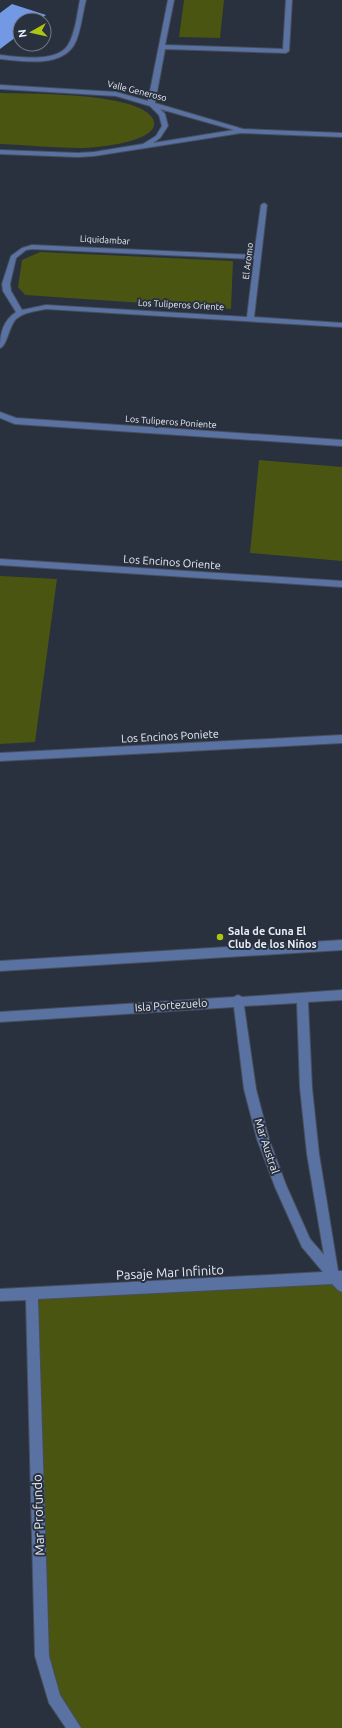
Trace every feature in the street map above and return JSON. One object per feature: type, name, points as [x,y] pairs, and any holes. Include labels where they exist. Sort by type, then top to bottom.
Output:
[{"type":"street","points":[[0,57],[43,59],[63,54],[71,46],[83,0]]},
{"type":"street","points":[[140,147],[158,137],[164,126],[162,114],[151,103],[171,0]]},
{"type":"street","points":[[163,47],[286,51],[289,0]]},
{"type":"street","name":"Valle Generoso","points":[[0,87],[100,92],[151,103],[242,131]]},
{"type":"street","name":"Valle Generoso","points":[[0,152],[78,155],[110,152],[242,131],[342,135]]},
{"type":"street","name":"El Aromo","points":[[250,319],[264,205]]},
{"type":"street","name":"Liquidambar","points":[[20,312],[7,291],[6,284],[13,257],[24,249],[32,246],[258,258]]},
{"type":"street","name":"Los Tuliperos Oriente","points":[[20,312],[46,307],[342,325]]},
{"type":"street","points":[[0,346],[5,326],[20,312]]},
{"type":"street","name":"Los Tuliperos Poniente","points":[[0,415],[15,421],[342,443]]},
{"type":"street","name":"Los Encinos Oriente","points":[[0,562],[342,584]]},
{"type":"street","name":"Los Encinos Poniete","points":[[0,757],[342,739]]},
{"type":"street","points":[[0,966],[342,945]]},
{"type":"street","name":"Isla Portezuelo","points":[[0,1017],[238,1000],[342,995]]},
{"type":"street","points":[[302,997],[306,1088],[313,1154],[338,1277]]},
{"type":"street","name":"Mar Austral","points":[[238,1000],[250,1089],[266,1146],[281,1187],[306,1243],[338,1277],[342,1286]]},
{"type":"street","name":"Pasaje Mar Infinito","points":[[0,1295],[338,1277]]},
{"type":"street","name":"Mar Profundo","points":[[32,1294],[42,1656],[54,1698],[74,1728]]},
{"type":"green space","points":[[184,0],[224,0],[220,38],[179,37]]},
{"type":"green space","points":[[0,93],[82,96],[106,99],[128,104],[144,110],[153,119],[154,127],[148,133],[139,138],[100,147],[72,148],[0,144]]},
{"type":"green space","points":[[40,252],[233,261],[231,309],[25,295],[18,287],[22,260]]},
{"type":"green space","points":[[259,460],[342,467],[342,561],[250,553]]},
{"type":"green space","points":[[0,576],[57,579],[35,742],[0,744]]},
{"type":"green space","points":[[333,1277],[342,1286],[342,1728],[74,1728],[42,1656],[32,1294]]},
{"type":"building","points":[[12,4],[37,12],[12,12],[12,40],[0,49],[0,13]]},
{"type":"place","name":"Sala de Cuna El Club de los Niños","points":[[220,937]]}]
